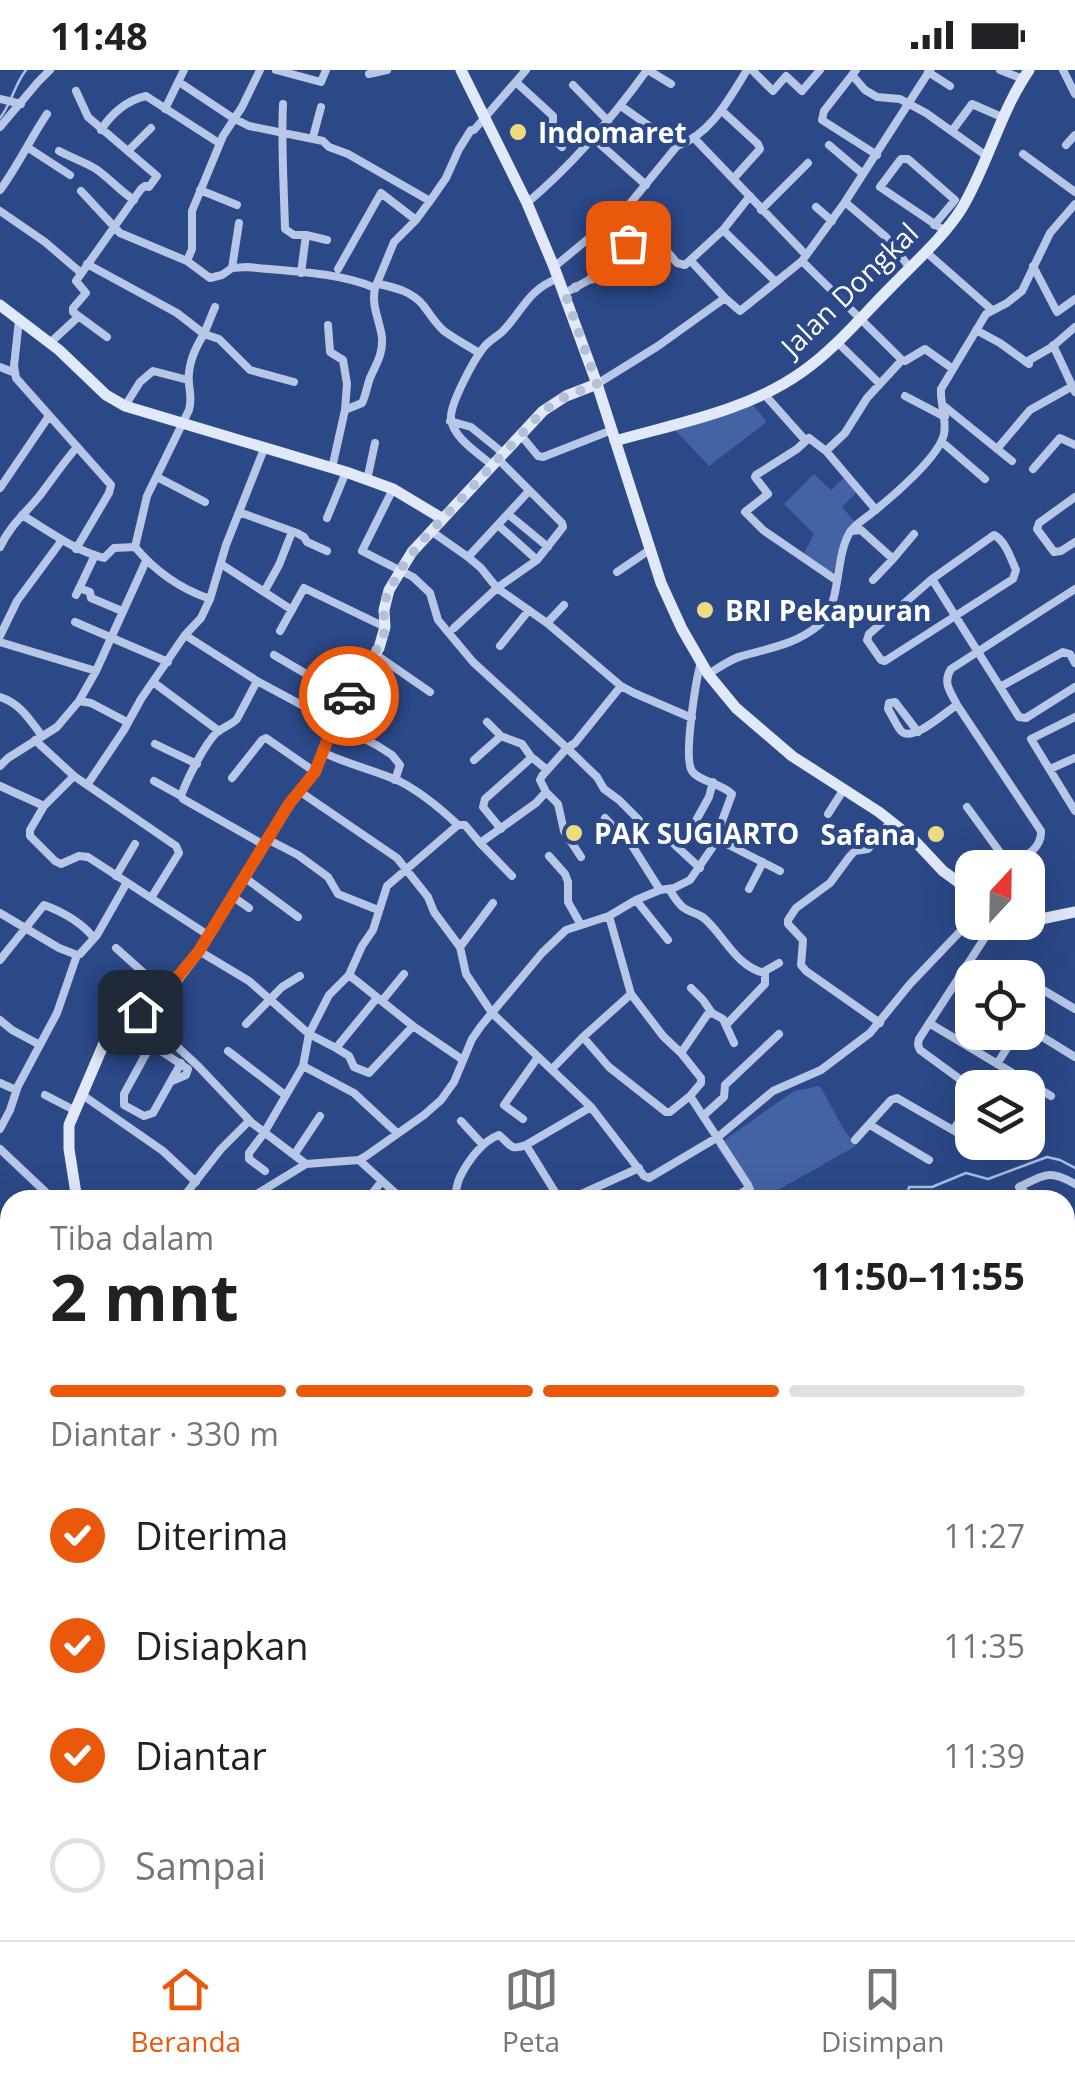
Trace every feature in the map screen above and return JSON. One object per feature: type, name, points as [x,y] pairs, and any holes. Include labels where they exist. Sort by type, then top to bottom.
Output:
[{"type":"street","points":[[0,127],[50,70]]},
{"type":"street","points":[[165,109],[184,70]]},
{"type":"street","points":[[187,261],[192,249],[192,210],[219,143],[260,70]]},
{"type":"street","points":[[276,70],[323,81],[326,70]]},
{"type":"street","points":[[369,74],[387,70]]},
{"type":"street","points":[[461,70],[527,203],[565,293],[669,603],[708,674],[736,708],[792,756],[891,822],[955,880]]},
{"type":"street","points":[[345,410],[362,403],[378,364],[382,346],[374,306],[377,286],[394,242],[430,202],[471,130],[485,120],[526,70]]},
{"type":"street","points":[[527,203],[551,183],[608,121],[647,70],[670,84]]},
{"type":"street","points":[[498,459],[459,436],[450,421],[454,401],[471,364],[486,344],[500,334],[537,290],[617,217],[677,146],[694,138],[722,110],[750,70],[773,91],[786,76],[803,90],[820,70]]},
{"type":"street","points":[[1000,70],[1026,75]]},
{"type":"street","points":[[1063,70],[1074,89]]},
{"type":"street","points":[[691,261],[740,311],[804,258],[832,222],[929,71],[950,86]]},
{"type":"street","points":[[876,154],[822,120],[823,112],[855,73],[865,90],[877,97],[895,98],[926,113],[988,157]]},
{"type":"street","name":"Jalan Dongkal","points":[[613,435],[698,418],[764,394],[799,374],[836,342],[926,252],[939,228],[968,198],[1026,75]]},
{"type":"street","points":[[179,82],[249,126],[324,141],[430,202]]},
{"type":"street","points":[[517,83],[553,116],[554,122],[547,132],[562,148]]},
{"type":"street","points":[[573,85],[608,121]]},
{"type":"street","points":[[76,91],[88,117],[157,176],[149,187],[144,186],[76,281],[86,292],[72,309],[78,318],[108,338]]},
{"type":"street","points":[[101,130],[128,102],[148,96],[219,143]]},
{"type":"street","points":[[2,99],[19,104]]},
{"type":"street","points":[[284,104],[284,229],[294,235],[327,240]]},
{"type":"street","points":[[952,132],[970,105],[1004,118]]},
{"type":"street","points":[[621,106],[677,146]]},
{"type":"street","points":[[313,137],[321,107]]},
{"type":"street","points":[[722,110],[760,149],[734,178]]},
{"type":"street","points":[[0,190],[48,114]]},
{"type":"street","points":[[128,151],[151,128]]},
{"type":"street","points":[[1066,145],[1075,135]]},
{"type":"street","points":[[592,137],[646,185]]},
{"type":"street","points":[[694,138],[902,360],[925,349],[953,369]]},
{"type":"street","points":[[829,145],[863,174]]},
{"type":"street","points":[[27,147],[70,175]]},
{"type":"street","points":[[59,151],[93,166],[116,189],[134,200]]},
{"type":"street","points":[[1023,154],[1075,192]]},
{"type":"street","points":[[902,158],[955,200],[939,228],[880,187],[902,158]]},
{"type":"street","points":[[761,210],[808,163]]},
{"type":"street","points":[[372,187],[416,220]]},
{"type":"street","points":[[200,190],[237,205]]},
{"type":"street","points":[[81,191],[120,234],[187,261],[210,278],[232,268],[246,267],[402,289],[419,301],[445,331],[479,353]]},
{"type":"street","points":[[338,269],[381,193]]},
{"type":"street","points":[[565,293],[602,273],[604,265],[644,231],[651,232],[680,265],[685,265],[723,230],[750,196]]},
{"type":"street","points":[[845,202],[886,237],[910,268]]},
{"type":"street","points":[[708,674],[737,657],[762,653],[818,626],[830,609],[851,531],[904,486],[942,442],[945,418],[940,392],[986,314],[1017,297],[1050,233],[1075,204]]},
{"type":"street","points":[[816,207],[832,222]]},
{"type":"street","points":[[0,211],[80,272]]},
{"type":"street","points":[[1066,215],[1075,227]]},
{"type":"street","points":[[232,268],[238,223]]},
{"type":"street","points":[[723,230],[776,282]]},
{"type":"street","points":[[300,273],[306,235]]},
{"type":"street","points":[[653,252],[662,245]]},
{"type":"street","points":[[926,252],[992,310]]},
{"type":"street","points":[[87,264],[177,313],[204,334],[219,339],[250,370],[294,382]]},
{"type":"street","points":[[1033,266],[1056,312],[1074,303]]},
{"type":"street","points":[[76,1190],[68,1137],[74,1110],[111,1027],[122,1016],[157,1002],[172,987],[199,951],[298,792],[315,772],[334,723],[384,637],[386,598],[400,570],[520,434],[554,404],[597,384],[725,298]]},
{"type":"street","points":[[0,306],[51,342],[97,388],[125,406],[394,489],[443,519]]},
{"type":"street","points":[[135,547],[148,496],[192,400],[188,380],[193,356],[215,307]]},
{"type":"street","points":[[51,342],[78,318]]},
{"type":"street","points":[[15,374],[18,320]]},
{"type":"street","points":[[328,325],[330,352],[344,360],[346,384],[345,410],[332,468]]},
{"type":"street","points":[[976,330],[1027,363],[1075,327]]},
{"type":"street","points":[[836,342],[880,384]]},
{"type":"street","points":[[997,449],[1030,410],[1073,390],[1062,351],[1052,344]]},
{"type":"street","points":[[826,451],[845,434],[867,398],[902,360]]},
{"type":"street","points":[[0,367],[15,374],[110,482],[111,489],[76,549]]},
{"type":"street","points":[[125,406],[140,382],[153,371],[188,380]]},
{"type":"street","points":[[764,394],[804,440]]},
{"type":"street","points":[[905,396],[945,418]]},
{"type":"street","points":[[944,406],[1012,461]]},
{"type":"street","points":[[0,488],[49,416]]},
{"type":"street","points":[[450,421],[471,427],[562,524],[562,530],[537,560],[497,588],[454,628]]},
{"type":"street","points":[[520,434],[543,457],[613,435]]},
{"type":"street","points":[[836,580],[745,513],[768,494],[756,476],[811,438],[876,510]]},
{"type":"street","points":[[1033,470],[1060,438],[1075,446]]},
{"type":"street","points":[[942,442],[985,479]]},
{"type":"street","points":[[367,480],[375,443]]},
{"type":"street","points":[[0,547],[4,529],[43,492],[76,447]]},
{"type":"street","points":[[87,785],[184,635],[201,618],[264,449]]},
{"type":"street","points":[[327,518],[346,472]]},
{"type":"street","points":[[157,477],[204,502]]},
{"type":"street","points":[[394,489],[362,551],[413,577],[430,592],[438,620],[473,662],[639,820],[639,827],[626,840]]},
{"type":"street","points":[[468,557],[529,491]]},
{"type":"street","points":[[1075,498],[1039,523],[1037,529],[1054,552],[1061,552],[1075,542]]},
{"type":"street","points":[[240,512],[304,537],[306,542],[326,552]]},
{"type":"street","points":[[508,514],[548,547]]},
{"type":"street","points":[[22,515],[76,549],[95,556],[104,558],[114,548],[135,547]]},
{"type":"street","points":[[498,526],[537,560]]},
{"type":"street","points":[[851,531],[862,530],[893,559]]},
{"type":"street","points":[[431,531],[468,557],[497,588],[530,610],[621,686],[692,718]]},
{"type":"street","points":[[264,592],[292,532]]},
{"type":"street","points":[[873,580],[914,534]]},
{"type":"street","points":[[994,535],[1000,538],[1016,570],[1013,578],[885,661],[880,660],[867,640],[869,634],[932,580],[994,535]]},
{"type":"street","points":[[62,540],[17,601],[0,639],[96,671]]},
{"type":"street","points":[[135,547],[146,561],[188,592],[210,599]]},
{"type":"street","points":[[617,572],[651,549]]},
{"type":"street","points":[[95,556],[78,591],[90,592],[91,598],[122,610]]},
{"type":"street","points":[[0,766],[56,727],[79,700],[146,561]]},
{"type":"street","points":[[220,564],[292,610]]},
{"type":"street","points":[[932,580],[1019,718],[1075,686]]},
{"type":"street","points":[[280,631],[304,588],[385,627]]},
{"type":"street","points":[[1034,850],[1040,844],[1041,831],[957,705],[946,684],[947,676],[1075,589]]},
{"type":"street","points":[[547,624],[564,605]]},
{"type":"street","points":[[500,646],[530,610]]},
{"type":"street","points":[[75,622],[168,662]]},
{"type":"street","points":[[184,635],[257,681],[392,755],[400,768],[395,780]]},
{"type":"street","points":[[1000,687],[1062,652],[1070,654],[1075,662]]},
{"type":"street","points":[[376,654],[430,692]]},
{"type":"street","points":[[274,655],[347,698]]},
{"type":"street","points":[[266,1190],[306,1164],[359,1160],[424,1115],[454,1082],[472,1039],[549,945],[566,930],[609,916],[636,900],[690,880],[700,868],[712,848],[732,794],[698,776],[689,766],[688,748],[701,662]]},
{"type":"street","points":[[182,796],[219,730],[233,724],[257,681]]},
{"type":"street","points":[[152,682],[219,730]]},
{"type":"street","points":[[580,857],[567,838],[558,804],[540,780],[621,686]]},
{"type":"street","points":[[0,697],[22,710],[38,738],[74,776],[172,842],[179,853],[151,898]]},
{"type":"street","points":[[79,700],[127,722]]},
{"type":"street","points":[[918,732],[957,705]]},
{"type":"street","points":[[1073,804],[1031,739],[1075,717]]},
{"type":"street","points":[[487,722],[501,736],[522,744],[547,770]]},
{"type":"street","points":[[474,760],[501,736]]},
{"type":"street","points":[[232,778],[266,738],[315,772]]},
{"type":"street","points":[[155,744],[197,764]]},
{"type":"street","points":[[322,752],[419,792],[464,826],[512,876]]},
{"type":"street","points":[[501,829],[483,807],[485,799],[532,758]]},
{"type":"street","points":[[1050,769],[1075,758]]},
{"type":"street","points":[[74,776],[44,806],[30,830],[34,841],[61,864],[84,855],[208,936]]},
{"type":"street","points":[[154,780],[183,799],[298,856],[328,877],[338,894],[378,910]]},
{"type":"street","points":[[693,826],[713,782]]},
{"type":"street","points":[[0,786],[44,806]]},
{"type":"street","points":[[828,814],[844,789]]},
{"type":"street","points":[[298,792],[391,852],[428,897],[460,948],[466,974],[492,1013],[591,1107],[644,1176],[650,1177],[718,1136],[773,1091],[821,1070],[880,1023],[955,937]]},
{"type":"street","points":[[480,844],[546,792]]},
{"type":"street","points":[[967,807],[997,850]]},
{"type":"street","points":[[605,818],[664,890],[709,924],[740,960],[764,973],[765,984],[727,1024]]},
{"type":"street","points":[[880,1023],[806,970],[801,964],[803,940],[788,920],[796,908],[830,883],[855,851],[868,849],[891,822]]},
{"type":"street","points":[[265,1172],[248,1156],[303,1066],[309,1034],[329,995],[350,975],[373,930],[388,886],[458,825]]},
{"type":"street","points":[[662,833],[700,868]]},
{"type":"street","points":[[715,838],[780,871]]},
{"type":"street","points":[[116,876],[134,844]]},
{"type":"street","points":[[549,856],[565,874],[568,902],[581,925]]},
{"type":"street","points":[[749,889],[763,862]]},
{"type":"street","points":[[244,876],[298,917]]},
{"type":"street","points":[[0,1129],[57,1013],[77,955],[94,938],[126,884]]},
{"type":"street","points":[[231,896],[249,908]]},
{"type":"street","points":[[636,900],[668,940]]},
{"type":"street","points":[[460,948],[493,903]]},
{"type":"street","points":[[0,960],[40,908],[47,906],[85,927],[94,938]]},
{"type":"street","points":[[1045,918],[1075,912]]},
{"type":"street","points":[[0,913],[77,955]]},
{"type":"street","points":[[582,1037],[609,1067],[666,1112],[690,1096],[702,1081],[632,994],[609,916]]},
{"type":"street","points":[[955,1076],[920,1050],[919,1039],[983,940]]},
{"type":"street","points":[[116,948],[146,975],[172,987]]},
{"type":"street","points":[[199,951],[249,981],[309,1034],[349,1056],[354,1067],[369,1073],[412,1026]]},
{"type":"street","points":[[764,973],[779,963]]},
{"type":"street","points":[[336,1048],[404,974]]},
{"type":"street","points":[[350,975],[412,1026],[463,1060]]},
{"type":"street","points":[[246,1024],[270,998],[300,976]]},
{"type":"street","points":[[691,988],[727,1024],[734,1043]]},
{"type":"street","points":[[111,990],[160,1030],[264,1134],[306,1164]]},
{"type":"street","points":[[1045,991],[1075,1009]]},
{"type":"street","points":[[552,1069],[632,994]]},
{"type":"street","points":[[681,1053],[712,1013]]},
{"type":"street","points":[[0,1020],[40,1045]]},
{"type":"street","points":[[930,1023],[1007,1070]]},
{"type":"street","points":[[152,1045],[182,1063],[153,1113],[144,1116],[124,1104],[124,1094],[160,1030]]},
{"type":"street","points":[[703,1116],[724,1097],[725,1085],[780,1034]]},
{"type":"street","points":[[1045,1038],[1075,1056]]},
{"type":"street","points":[[228,1050],[285,1095]]},
{"type":"street","points":[[997,1064],[1006,1050]]},
{"type":"street","points":[[523,1118],[504,1104],[538,1057]]},
{"type":"street","points":[[303,1066],[354,1093],[396,1134]]},
{"type":"street","points":[[0,1082],[16,1090]]},
{"type":"street","points":[[1045,1092],[1052,1096]]},
{"type":"street","points":[[81,1094],[162,1152],[196,1182]]},
{"type":"street","points":[[45,1095],[74,1110]]},
{"type":"street","points":[[690,1096],[749,1188],[746,1190]]},
{"type":"street","points":[[855,1140],[897,1098],[953,1130],[955,1127]]},
{"type":"street","points":[[457,1190],[460,1178],[484,1144],[496,1135],[513,1148],[526,1145],[591,1107]]},
{"type":"street","points":[[294,1155],[320,1116]]},
{"type":"street","points":[[189,1190],[249,1120]]},
{"type":"street","points":[[461,1122],[484,1144]]},
{"type":"street","points":[[870,1125],[929,1160]]},
{"type":"street","points":[[526,1145],[554,1190]]},
{"type":"street","points":[[0,1149],[43,1190]]},
{"type":"street","points":[[359,1160],[391,1190]]},
{"type":"street","points":[[590,1190],[639,1168]]},
{"type":"street","points":[[1022,1190],[1019,1187],[1048,1174],[1075,1184]]},
{"type":"street","points":[[375,1190],[382,1182]]},
{"type":"shaded area","points":[[753,405],[767,422],[709,466],[674,429]]},
{"type":"shaded area","points":[[814,474],[831,490],[844,478],[857,492],[842,507],[855,522],[839,551],[833,574],[804,554],[814,534],[784,504]]},
{"type":"shaded area","points":[[820,1086],[856,1146],[778,1190],[746,1190],[716,1146],[794,1091]]},
{"type":"waterway","points":[[0,118],[26,70]]},
{"type":"waterway","points":[[908,1190],[932,1187],[966,1173],[988,1179],[1047,1157],[1075,1168]]},
{"type":"way so far","points":[[349,696],[384,637],[389,590],[412,552],[543,411],[576,391],[597,384],[565,293],[602,273],[604,265],[628,243]]},
{"type":"place","name":"Indomaret","points":[[518,132]]},
{"type":"place","name":"BRI Pekapuran","points":[[705,610]]},
{"type":"place","name":"PAK SUGIARTO","points":[[574,833]]},
{"type":"place","name":"Safana","points":[[936,834]]},
{"type":"route","points":[[140,1012],[150,1008],[172,987],[199,951],[289,804],[315,772],[349,696]]}]
